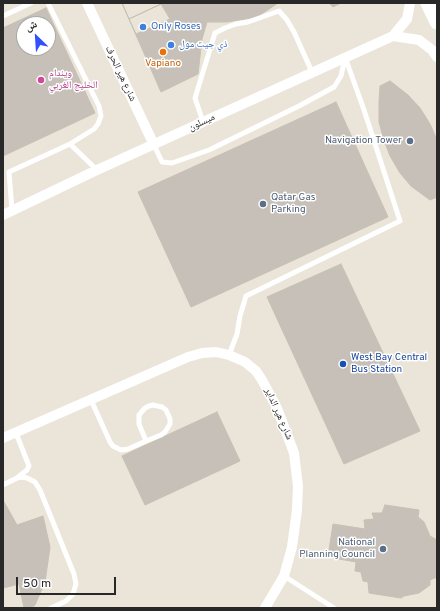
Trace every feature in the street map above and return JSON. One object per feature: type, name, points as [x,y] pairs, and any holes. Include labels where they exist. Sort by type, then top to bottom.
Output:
[{"type":"main road","points":[[428,3],[437,22]]},
{"type":"street","name":"شارع هير الحرف","points":[[87,3],[154,145]]},
{"type":"street","name":"ميسلون","points":[[6,212],[393,36],[406,19],[410,3]]},
{"type":"street","points":[[393,36],[419,40],[432,50],[437,57]]},
{"type":"street","name":"شارع هير الداير","points":[[3,438],[188,357],[202,353],[216,352],[229,355],[245,362],[256,371],[278,408],[294,453],[298,486],[297,510],[292,547],[284,576],[265,608]]},
{"type":"lane","points":[[3,16],[31,3]]},
{"type":"lane","points":[[6,212],[9,172],[70,144],[94,129],[101,116],[98,106],[48,3]]},
{"type":"lane","points":[[203,122],[195,98],[215,33],[225,28],[248,22],[279,10],[294,32],[312,72]]},
{"type":"lane","points":[[154,145],[162,162],[172,163],[209,150],[299,106],[334,87],[341,76],[345,57]]},
{"type":"lane","points":[[229,355],[237,334],[240,316],[246,296],[400,221],[345,57]]},
{"type":"lane","points":[[70,144],[97,170]]},
{"type":"lane","points":[[90,400],[113,446],[117,449],[124,450],[161,435],[168,428],[170,419],[166,410],[162,407],[154,405],[149,406],[139,415],[139,424],[146,441]]},
{"type":"lane","points":[[3,485],[18,478],[27,470],[29,466],[29,461],[16,433]]},
{"type":"lane","points":[[18,478],[22,477],[31,479],[38,486],[76,579],[75,589],[70,598],[51,608]]},
{"type":"lane","points":[[284,576],[334,608]]},
{"type":"building","name":"ذي جيت مول","points":[[122,3],[278,3],[257,17],[227,22],[207,22],[202,39],[198,74],[161,92]]},
{"type":"building","points":[[122,3],[161,3],[161,4],[129,19]]},
{"type":"building","points":[[329,3],[341,3],[333,7]]},
{"type":"building","name":"Only Roses","points":[[161,4],[170,19],[136,34],[129,19]]},
{"type":"building","name":"ويندام الخليج الغربي","points":[[46,8],[50,16],[29,16]]},
{"type":"building","name":"ويندام الخليج الغربي","points":[[16,22],[16,56],[56,56],[56,29],[95,113],[3,156],[3,28]]},
{"type":"building","name":"Navigation Tower","points":[[390,81],[408,95],[420,108],[430,124],[437,140],[437,197],[430,200],[411,186],[400,173],[390,156],[384,140],[379,122],[380,86]]},
{"type":"building","name":"Qatar Gas Parking","points":[[336,102],[388,217],[191,307],[138,192]]},
{"type":"building","name":"West Bay Central Bus Station","points":[[341,264],[420,431],[344,464],[267,297]]},
{"type":"building","points":[[217,412],[240,461],[145,505],[122,456]]},
{"type":"building","points":[[3,500],[17,525],[43,516],[50,547],[45,582],[35,605],[31,608],[24,608],[19,584],[3,588]]},
{"type":"building","name":"National Planning Council","points":[[385,505],[419,510],[418,517],[424,522],[430,536],[437,540],[437,577],[430,580],[430,585],[419,593],[401,598],[369,593],[368,582],[363,581],[361,572],[355,571],[356,562],[328,557],[333,524],[365,529],[364,520],[374,519],[372,513],[382,513]]},
{"type":"place","name":"Only Roses","points":[[143,27]]},
{"type":"place","name":"ذي جيت مول","points":[[171,45]]},
{"type":"place","name":"Vapiano","points":[[163,52]]},
{"type":"place","name":"ويندام الخليج الغربي","points":[[41,80]]},
{"type":"place","name":"Navigation Tower","points":[[410,141]]},
{"type":"place","name":"Qatar Gas Parking","points":[[263,204]]},
{"type":"place","name":"West Bay Central Bus Station","points":[[343,364]]},
{"type":"place","name":"National Planning Council","points":[[383,549]]}]
